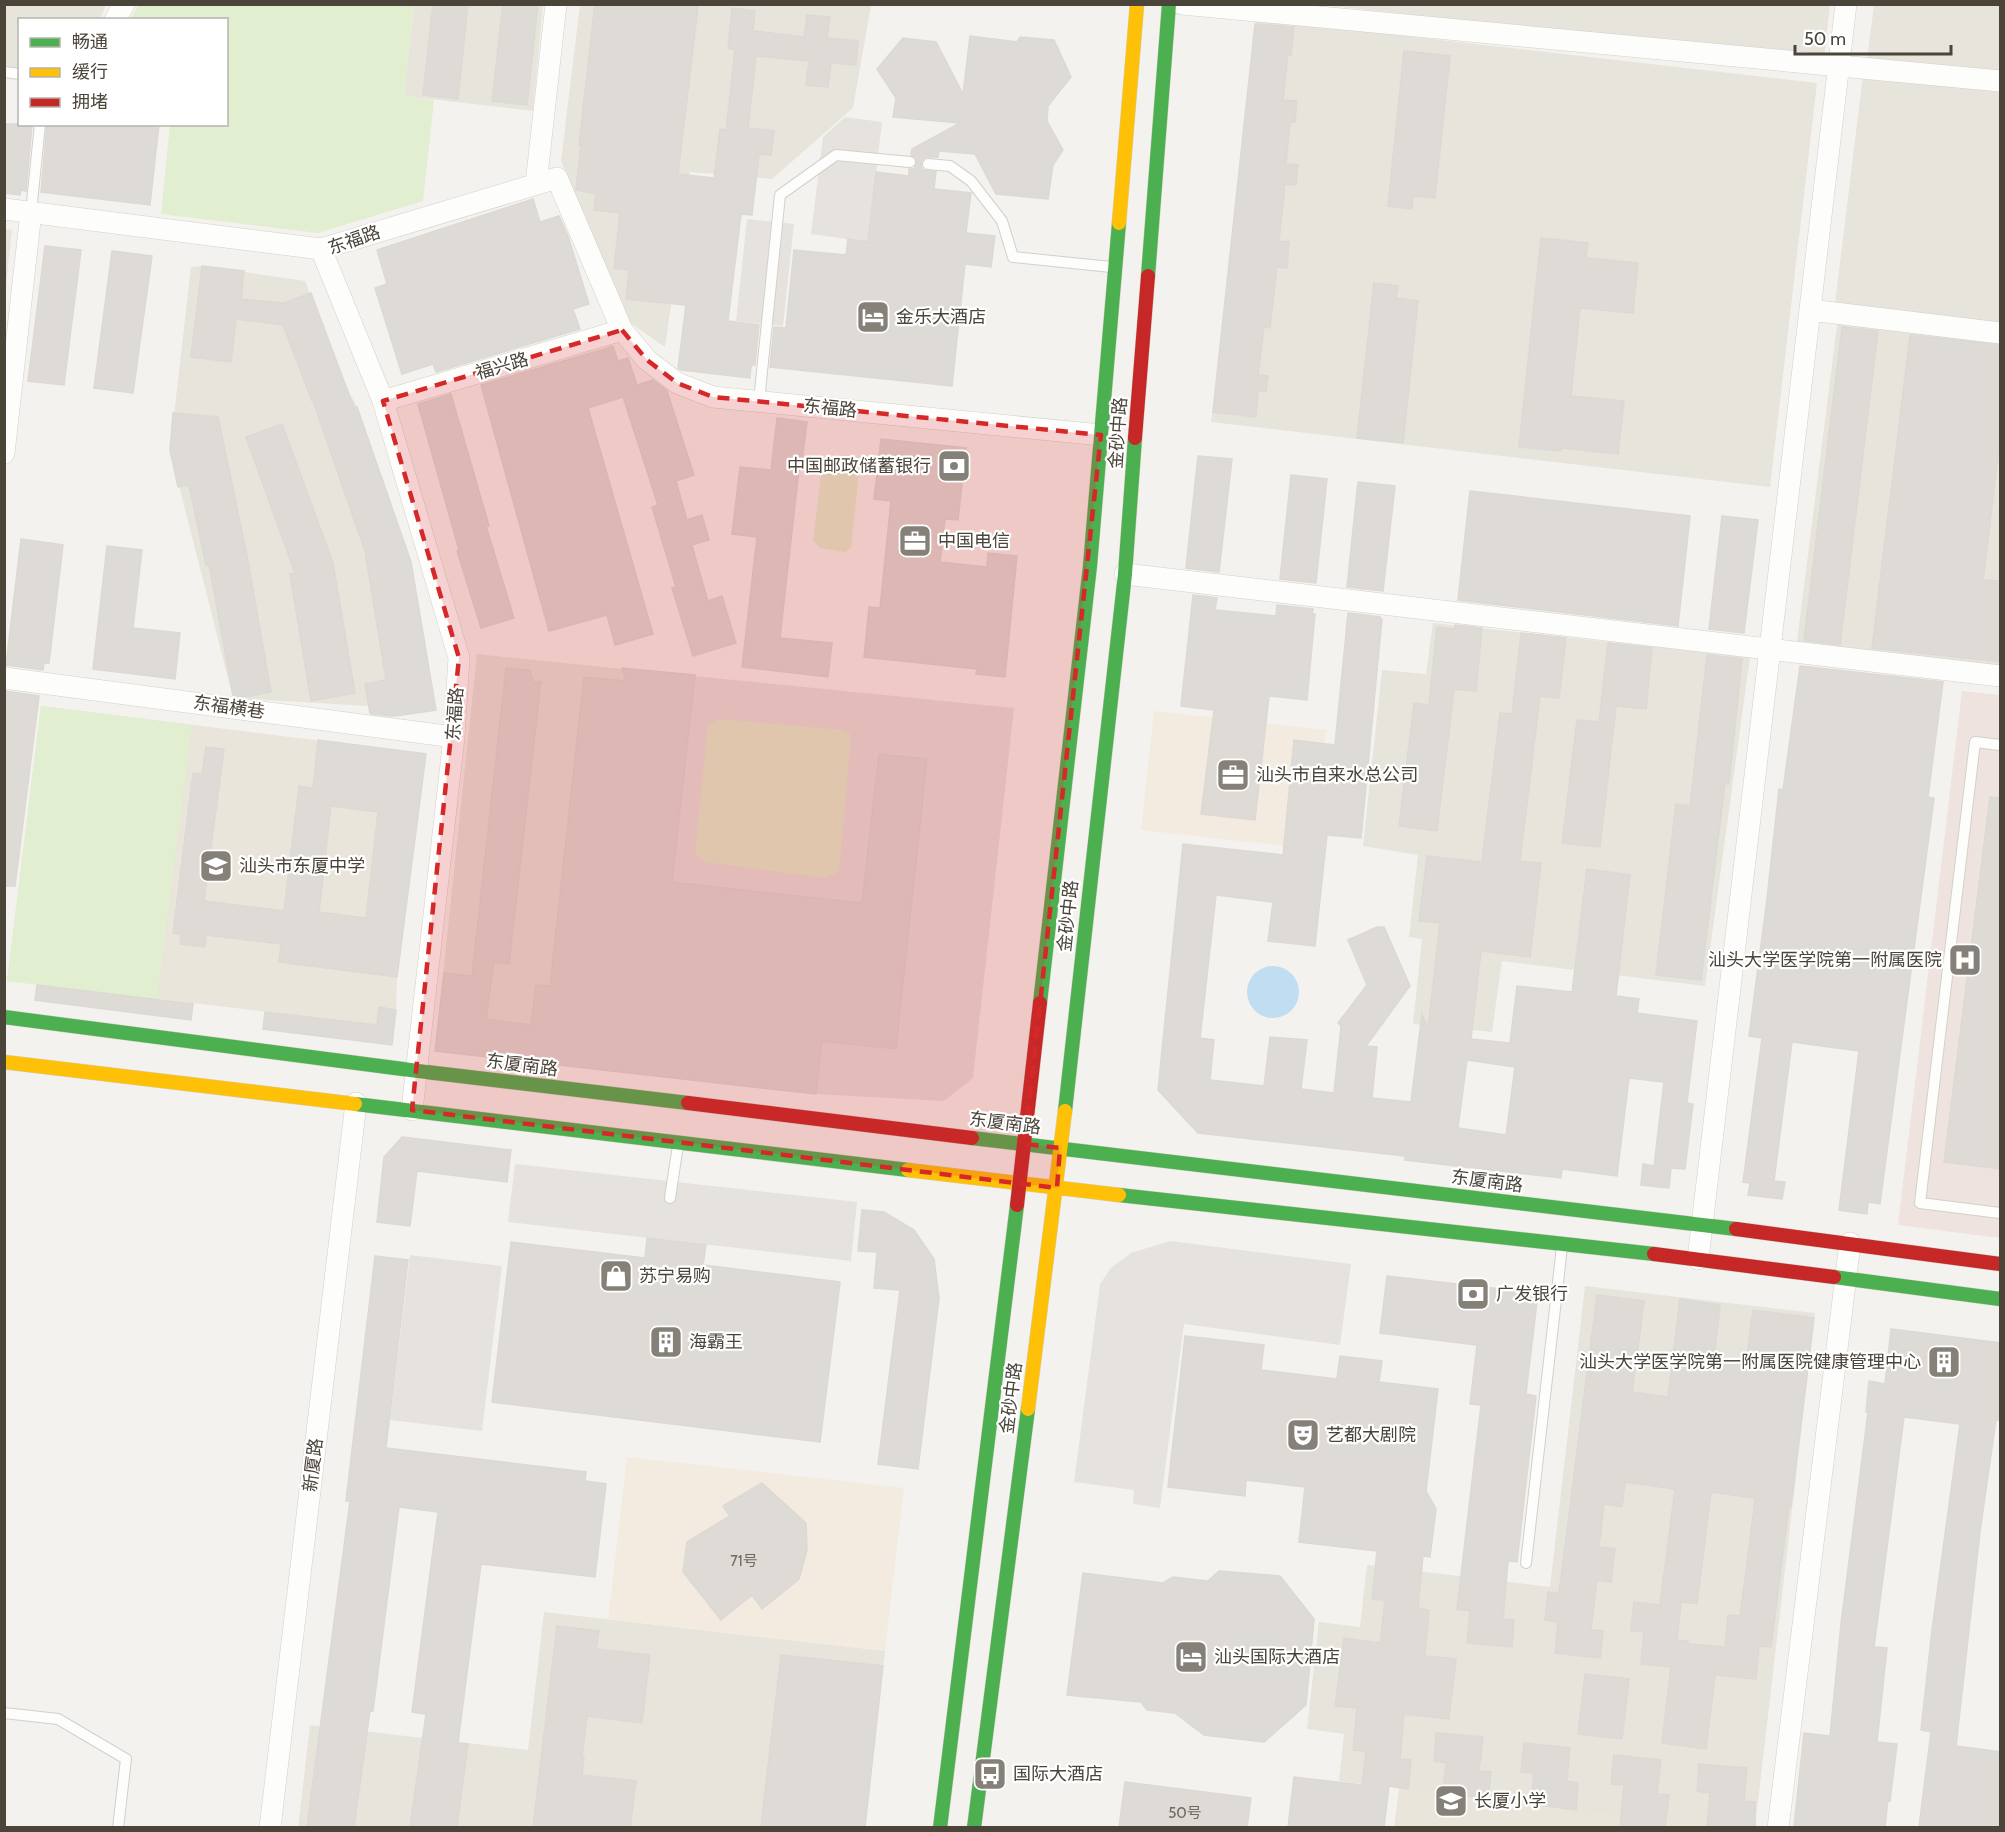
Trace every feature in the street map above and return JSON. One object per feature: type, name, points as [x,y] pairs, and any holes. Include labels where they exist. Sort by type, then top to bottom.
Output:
[{"type":"street","points":[[116,18],[124,4]]},
{"type":"street","points":[[536,184],[556,4]]},
{"type":"street","name":"金砂中路","points":[[940,1827],[1025,1144],[1090,566],[1137,4]]},
{"type":"street","name":"金砂中路","points":[[974,1827],[1057,1188],[1125,574],[1169,4]]},
{"type":"street","points":[[1182,4],[2001,81]]},
{"type":"street","points":[[1698,1259],[1846,4]]},
{"type":"street","name":"东福路","points":[[412,1110],[454,737],[459,658],[383,401],[321,249],[557,178],[622,330],[646,360],[677,383],[713,397],[1101,435]]},
{"type":"street","points":[[4,209],[321,249]]},
{"type":"street","points":[[4,453],[8,382],[31,212]]},
{"type":"street","points":[[1810,309],[2001,333]]},
{"type":"street","name":"福兴路","points":[[383,401],[622,330]]},
{"type":"street","points":[[1125,574],[1770,651],[2001,676]]},
{"type":"street","name":"东福横巷","points":[[4,678],[454,737]]},
{"type":"street","name":"东厦南路","points":[[4,1017],[418,1071],[1850,1243],[2001,1264]]},
{"type":"street","points":[[4,1062],[1057,1188],[1698,1259],[2001,1299]]},
{"type":"street","name":"新厦路","points":[[270,1827],[356,1103]]},
{"type":"street","points":[[1778,1827],[1850,1243]]},
{"type":"lane","points":[[31,212],[40,126]]},
{"type":"lane","points":[[759,401],[780,195],[836,155],[910,162]]},
{"type":"lane","points":[[928,164],[950,166],[971,181],[1002,221],[1013,257],[1115,267]]},
{"type":"lane","points":[[2001,745],[1975,742],[1920,1203],[2001,1213]]},
{"type":"lane","points":[[670,1198],[678,1142]]},
{"type":"lane","points":[[1526,1563],[1563,1244]]},
{"type":"lane","points":[[4,1713],[58,1719],[126,1759],[118,1827]]},
{"type":"highlighted area","points":[[622,330],[647,360],[677,383],[713,397],[1101,435],[1025,1144],[1060,1148],[1057,1188],[412,1110],[459,658],[383,401]]},
{"type":"shaded area","points":[[5,4],[106,4],[100,18],[18,18],[18,68],[5,66]]},
{"type":"shaded area","points":[[1313,4],[1830,5],[1824,59]]},
{"type":"shaded area","points":[[414,5],[543,5],[533,111],[404,96]]},
{"type":"shaded area","points":[[580,5],[871,5],[853,108],[772,179],[690,172],[665,347],[629,322],[561,161]]},
{"type":"shaded area","points":[[1874,5],[2000,5],[2000,75],[1867,60]]},
{"type":"shaded area","points":[[1256,19],[1817,83],[1770,487],[1211,422]]},
{"type":"shaded area","points":[[1863,75],[2000,88],[2000,323],[1835,304]]},
{"type":"shaded area","points":[[845,117],[882,122],[868,242],[811,234],[823,137]]},
{"type":"shaded area","points":[[747,219],[794,224],[783,326],[736,321]]},
{"type":"shaded area","points":[[4,229],[12,230],[5,294]]},
{"type":"shaded area","points":[[202,266],[305,281],[347,388],[357,407],[411,561],[436,710],[371,720],[368,706],[233,698],[170,450],[191,267]]},
{"type":"shaded area","points":[[1838,318],[2000,337],[2000,671],[1796,649]]},
{"type":"shaded area","points":[[1433,623],[1750,657],[1705,986],[1502,961],[1492,1032],[1413,1024],[1422,939],[1409,937],[1418,855],[1363,846],[1382,670],[1426,674]]},
{"type":"shaded area","points":[[477,654],[623,669],[581,1068],[435,1051]]},
{"type":"shaded area","points":[[623,669],[1014,708],[973,1078],[944,1101],[816,1094],[581,1068]]},
{"type":"shaded area","name":"汕头大学医学院第一附属医院","points":[[1962,691],[2000,695],[2000,1238],[1898,1225]]},
{"type":"shaded area","name":"汕头市东厦中学","points":[[41,706],[426,754],[397,977],[396,1010],[379,1008],[377,1025],[7,981]]},
{"type":"shaded area","points":[[1154,711],[1326,730],[1312,849],[1141,830]]},
{"type":"shaded area","points":[[515,1164],[857,1202],[851,1261],[508,1222]]},
{"type":"shaded area","points":[[1170,1241],[1351,1264],[1340,1345],[1184,1324],[1160,1508],[1133,1504],[1134,1490],[1074,1482],[1100,1284],[1111,1268],[1131,1253]]},
{"type":"shaded area","points":[[410,1255],[502,1266],[482,1431],[390,1420]]},
{"type":"shaded area","points":[[1585,1286],[1815,1313],[1755,1827],[1728,1827],[1666,1821],[1339,1781],[1344,1734],[1307,1729],[1319,1622],[1360,1627],[1367,1565],[1550,1587]]},
{"type":"shaded area","points":[[627,1457],[904,1488],[885,1651],[608,1619]]},
{"type":"shaded area","points":[[544,1612],[885,1651],[865,1827],[298,1828],[310,1725],[528,1750]]},
{"type":"shaded area","name":"长厦小学","points":[[1399,1788],[1611,1814],[1727,1827],[1394,1828]]},
{"type":"green space","points":[[138,5],[414,5],[404,96],[434,100],[423,201],[318,233],[161,214],[170,126],[228,126],[228,18],[132,18]]},
{"type":"green space","points":[[830,463],[852,466],[859,472],[851,548],[845,552],[820,548],[813,540],[822,468]]},
{"type":"green space","points":[[41,706],[192,725],[157,999],[7,981]]},
{"type":"green space","points":[[720,719],[843,730],[851,735],[839,871],[826,878],[705,862],[695,853],[708,724]]},
{"type":"water","points":[[1273,966],[1283,968],[1291,974],[1297,982],[1299,992],[1297,1002],[1291,1010],[1283,1016],[1273,1018],[1263,1016],[1255,1010],[1249,1002],[1247,992],[1249,982],[1255,974],[1263,968]]},
{"type":"building","points":[[433,4],[468,4],[458,99],[423,95]]},
{"type":"building","points":[[503,4],[538,4],[527,105],[492,101]]},
{"type":"building","points":[[595,4],[674,4],[698,7],[678,174],[714,178],[720,129],[726,130],[732,78],[735,49],[728,49],[732,8],[755,11],[753,31],[804,37],[807,15],[830,17],[827,38],[858,41],[856,65],[831,63],[828,87],[806,85],[809,61],[756,56],[748,128],[774,131],[771,155],[759,154],[752,215],[741,214],[728,321],[759,325],[755,365],[751,365],[750,378],[678,368],[686,305],[626,299],[629,270],[614,268],[620,213],[594,210],[596,194],[576,190]]},
{"type":"building","points":[[1255,24],[1294,27],[1291,55],[1288,54],[1283,100],[1297,101],[1295,122],[1290,122],[1286,164],[1298,165],[1296,185],[1285,184],[1279,241],[1289,242],[1287,268],[1277,267],[1270,328],[1264,327],[1258,375],[1268,376],[1266,391],[1258,391],[1256,417],[1213,412]]},
{"type":"building","points":[[970,36],[1017,42],[1020,37],[1054,40],[1071,77],[1048,106],[1047,121],[1063,150],[1053,165],[1048,199],[996,194],[975,154],[939,151],[938,157],[925,157],[922,160],[923,170],[936,172],[934,189],[971,193],[966,233],[995,236],[991,267],[965,264],[952,386],[770,367],[774,327],[786,328],[794,250],[846,255],[848,239],[868,242],[876,172],[909,176],[909,169],[914,169],[917,163],[916,158],[911,155],[912,149],[960,123],[893,117],[896,98],[877,69],[903,38],[936,42],[963,94]]},
{"type":"building","points":[[1404,51],[1450,56],[1435,198],[1413,196],[1412,209],[1388,206]]},
{"type":"building","points":[[4,124],[32,126],[26,191],[21,190],[20,195],[4,193]]},
{"type":"building","points":[[47,126],[159,126],[150,205],[41,192]]},
{"type":"building","points":[[533,199],[540,222],[559,216],[568,236],[589,304],[573,309],[580,329],[436,372],[433,364],[402,374],[375,288],[387,284],[377,250]]},
{"type":"building","points":[[1541,238],[1588,243],[1586,258],[1638,263],[1633,313],[1580,308],[1571,396],[1624,401],[1618,454],[1561,448],[1561,451],[1519,447]]},
{"type":"building","points":[[45,246],[81,250],[64,385],[28,381]]},
{"type":"building","points":[[112,251],[152,256],[133,393],[94,388]]},
{"type":"building","points":[[202,266],[244,271],[241,299],[284,303],[311,293],[354,408],[357,407],[411,562],[436,710],[395,716],[370,713],[365,684],[386,680],[365,551],[313,401],[283,325],[236,319],[231,362],[191,357]]},
{"type":"building","points":[[1374,283],[1398,286],[1396,298],[1418,301],[1403,443],[1357,438]]},
{"type":"building","points":[[1842,327],[1878,331],[1840,645],[1804,640]]},
{"type":"building","points":[[1910,335],[2001,345],[2001,431],[1983,580],[2001,581],[2001,662],[1872,648]]},
{"type":"building","points":[[613,346],[618,361],[628,358],[637,385],[653,380],[667,391],[694,475],[676,481],[687,520],[702,515],[709,540],[692,545],[698,567],[708,601],[722,596],[736,643],[693,656],[672,588],[676,587],[652,507],[658,505],[623,397],[588,408],[653,634],[615,645],[607,615],[549,631],[481,385],[604,349],[605,355],[606,348]]},
{"type":"building","points":[[451,394],[489,526],[486,526],[514,618],[481,628],[457,551],[459,550],[418,404]]},
{"type":"building","points":[[173,413],[218,417],[247,556],[271,692],[244,697],[233,695],[209,564],[206,565],[189,485],[178,487],[170,450]]},
{"type":"building","points":[[777,418],[807,422],[801,469],[799,469],[780,638],[832,643],[828,677],[742,667],[757,537],[732,534],[740,467],[771,470]]},
{"type":"building","points":[[282,424],[333,563],[355,693],[311,701],[290,574],[295,573],[246,437]]},
{"type":"building","name":"中国电信","points":[[881,439],[966,448],[958,520],[945,519],[940,562],[987,567],[988,553],[1017,556],[1005,677],[976,674],[977,669],[864,657],[869,607],[880,608],[891,501],[874,499]]},
{"type":"building","points":[[1198,456],[1232,459],[1219,572],[1186,568]]},
{"type":"building","points":[[1291,475],[1327,479],[1316,583],[1280,579]]},
{"type":"building","points":[[1358,482],[1395,486],[1383,591],[1347,587]]},
{"type":"building","points":[[1470,491],[1690,516],[1678,626],[1458,600]]},
{"type":"building","points":[[1722,516],[1758,520],[1744,633],[1709,629]]},
{"type":"building","points":[[21,539],[63,545],[49,663],[44,663],[43,670],[6,665]]},
{"type":"building","points":[[107,546],[142,550],[133,628],[180,633],[175,679],[93,669]]},
{"type":"building","points":[[1193,595],[1217,598],[1215,610],[1276,616],[1277,605],[1313,609],[1312,614],[1315,614],[1307,700],[1269,696],[1255,820],[1201,814],[1214,710],[1181,706]]},
{"type":"building","points":[[1348,613],[1380,617],[1382,619],[1361,838],[1327,835],[1315,946],[1268,941],[1273,902],[1216,895],[1200,1038],[1214,1040],[1210,1080],[1264,1086],[1270,1037],[1307,1040],[1301,1089],[1334,1093],[1341,1026],[1338,1023],[1367,985],[1348,940],[1377,927],[1384,927],[1410,986],[1366,1046],[1377,1047],[1372,1098],[1411,1102],[1422,1014],[1428,1028],[1440,923],[1419,921],[1427,856],[1482,862],[1500,713],[1512,714],[1521,633],[1566,638],[1559,698],[1540,696],[1520,861],[1541,863],[1530,957],[1481,951],[1471,1039],[1510,1043],[1517,986],[1572,992],[1587,869],[1630,875],[1616,996],[1639,999],[1637,1013],[1697,1021],[1687,1103],[1693,1104],[1685,1169],[1671,1168],[1669,1188],[1641,1185],[1643,1164],[1654,1166],[1664,1082],[1629,1078],[1617,1176],[1562,1169],[1561,1178],[1405,1160],[1405,1156],[1198,1133],[1158,1090],[1183,844],[1283,855],[1294,740],[1335,745]],"holes":[[[1467,1060],[1515,1067],[1506,1135],[1458,1128]]]},
{"type":"building","points":[[1455,625],[1482,628],[1476,691],[1454,689],[1437,831],[1399,826],[1414,703],[1429,705],[1437,627],[1455,629]]},
{"type":"building","points":[[1608,643],[1652,648],[1646,709],[1616,706],[1600,847],[1562,843],[1577,720],[1599,722]]},
{"type":"building","points":[[1707,655],[1742,659],[1729,784],[1725,783],[1701,980],[1656,975],[1676,804],[1690,806]]},
{"type":"building","points":[[1800,666],[1943,682],[1928,797],[1934,798],[1880,1204],[1868,1202],[1867,1214],[1839,1210],[1859,1051],[1792,1042],[1774,1181],[1785,1182],[1782,1199],[1748,1195],[1750,1183],[1743,1182],[1762,1038],[1749,1036],[1779,789],[1783,790]]},
{"type":"building","points":[[506,668],[530,670],[534,683],[541,681],[509,964],[494,962],[486,1019],[531,1025],[536,985],[550,986],[584,677],[626,681],[622,668],[695,675],[672,882],[862,903],[879,754],[927,759],[896,1049],[822,1041],[816,1094],[435,1051],[444,973],[472,976]]},
{"type":"building","points":[[4,691],[39,696],[15,886],[4,886]]},
{"type":"building","points":[[318,740],[426,754],[397,977],[279,962],[281,944],[206,935],[205,947],[180,944],[181,934],[173,933],[193,773],[202,774],[206,747],[224,749],[204,901],[284,911],[299,786],[313,788]],"holes":[[[331,806],[378,812],[366,918],[319,912]]]},
{"type":"building","points":[[1990,797],[2001,798],[2001,1169],[1944,1162]]},
{"type":"building","points":[[37,985],[193,1004],[191,1020],[35,1000]]},
{"type":"building","points":[[379,1007],[396,1010],[392,1045],[263,1029],[265,1012],[377,1025]]},
{"type":"building","points":[[402,1137],[511,1150],[507,1182],[417,1171],[410,1226],[377,1222],[384,1157]]},
{"type":"building","points":[[862,1210],[884,1212],[914,1230],[934,1259],[939,1298],[918,1469],[878,1464],[900,1290],[874,1288],[877,1252],[858,1251]]},
{"type":"building","name":"海霸王","points":[[647,1238],[706,1245],[703,1265],[840,1282],[820,1442],[492,1402],[511,1242],[645,1258]]},
{"type":"building","points":[[375,1256],[408,1260],[386,1448],[586,1472],[585,1481],[606,1484],[595,1577],[481,1564],[458,1743],[468,1744],[457,1827],[410,1827],[426,1714],[412,1712],[438,1512],[399,1507],[373,1711],[370,1711],[354,1827],[307,1827],[350,1501],[346,1501]]},
{"type":"building","points":[[1387,1276],[1538,1293],[1526,1394],[1536,1396],[1517,1562],[1508,1561],[1503,1619],[1514,1620],[1512,1647],[1467,1643],[1470,1611],[1457,1609],[1481,1405],[1470,1404],[1477,1345],[1380,1333]]},
{"type":"building","points":[[1597,1295],[1644,1301],[1632,1392],[1668,1397],[1680,1299],[1720,1305],[1714,1359],[1746,1364],[1753,1310],[1814,1318],[1771,1647],[1759,1646],[1756,1679],[1715,1675],[1706,1749],[1662,1743],[1671,1667],[1641,1664],[1644,1632],[1631,1631],[1634,1602],[1660,1605],[1675,1489],[1625,1482],[1622,1507],[1604,1504],[1599,1547],[1615,1549],[1611,1582],[1597,1580],[1591,1630],[1603,1631],[1600,1658],[1555,1653],[1558,1622],[1545,1620],[1548,1592],[1559,1593]],"holes":[[[1711,1492],[1755,1498],[1740,1616],[1728,1615],[1725,1647],[1688,1644],[1688,1641],[1677,1640],[1681,1602],[1697,1604]]]},
{"type":"building","points":[[1891,1329],[2001,1343],[2001,1420],[1996,1420],[1980,1532],[1956,1746],[2001,1752],[2001,1827],[1919,1827],[1931,1732],[1921,1730],[1960,1424],[1904,1417],[1874,1647],[1887,1648],[1877,1742],[1897,1744],[1885,1827],[1794,1827],[1804,1733],[1830,1736],[1841,1624],[1868,1412],[1866,1412],[1869,1381],[1885,1384]]},
{"type":"building","name":"艺都大剧院","points":[[1185,1336],[1264,1345],[1261,1370],[1337,1379],[1340,1356],[1382,1361],[1379,1382],[1438,1389],[1426,1491],[1436,1509],[1430,1557],[1423,1556],[1418,1608],[1429,1610],[1425,1656],[1456,1659],[1449,1719],[1404,1714],[1400,1759],[1411,1760],[1408,1789],[1389,1786],[1384,1827],[1288,1827],[1294,1777],[1362,1785],[1366,1751],[1353,1750],[1357,1708],[1335,1706],[1344,1638],[1380,1643],[1385,1600],[1372,1599],[1377,1551],[1299,1542],[1305,1487],[1246,1480],[1245,1496],[1168,1487]]},
{"type":"building","points":[[762,1483],[806,1523],[807,1550],[799,1579],[762,1609],[752,1595],[721,1620],[683,1572],[687,1542],[730,1516],[723,1506]]},
{"type":"building","name":"汕头国际大酒店","points":[[1219,1571],[1280,1576],[1314,1619],[1306,1705],[1264,1742],[1204,1735],[1175,1713],[1147,1710],[1141,1702],[1067,1695],[1083,1573],[1163,1583],[1173,1577],[1208,1581]]},
{"type":"building","points":[[557,1626],[599,1631],[596,1649],[650,1655],[642,1723],[587,1716],[582,1757],[584,1757],[582,1775],[636,1781],[630,1827],[533,1827]]},
{"type":"building","points":[[781,1655],[883,1666],[865,1827],[761,1827]]},
{"type":"building","points":[[1585,1674],[1629,1679],[1622,1739],[1578,1734]]},
{"type":"building","points":[[1436,1733],[1483,1737],[1479,1771],[1491,1772],[1488,1799],[1443,1793],[1446,1763],[1434,1761]]},
{"type":"building","points":[[1524,1743],[1570,1748],[1567,1781],[1578,1783],[1576,1810],[1531,1804],[1534,1773],[1521,1772]]},
{"type":"building","points":[[1614,1755],[1661,1760],[1657,1794],[1669,1795],[1665,1827],[1620,1827],[1624,1785],[1611,1784]]},
{"type":"building","points":[[1699,1764],[1747,1768],[1744,1801],[1755,1802],[1755,1827],[1707,1827],[1710,1793],[1697,1791]]},
{"type":"building","points":[[1125,1782],[1251,1798],[1247,1827],[1119,1827]]},
{"type":"traffic: fast","points":[[1148,276],[1169,4]]},
{"type":"traffic: fast","points":[[1040,1003],[1090,566],[1119,223]]},
{"type":"traffic: fast","points":[[1065,1111],[1125,574],[1135,438]]},
{"type":"traffic: fast","points":[[4,1017],[418,1071],[688,1103]]},
{"type":"traffic: fast","points":[[355,1104],[908,1170]]},
{"type":"traffic: fast","points":[[972,1138],[1736,1229]]},
{"type":"traffic: fast","points":[[1119,1195],[1654,1254]]},
{"type":"traffic: fast","points":[[940,1828],[1017,1205]]},
{"type":"traffic: fast","points":[[1834,1277],[2000,1299]]},
{"type":"traffic: fast","points":[[974,1828],[1028,1409]]},
{"type":"traffic: slow","points":[[1119,223],[1137,4]]},
{"type":"traffic: slow","points":[[4,1062],[355,1104]]},
{"type":"traffic: slow","points":[[1028,1409],[1065,1111]]},
{"type":"traffic: slow","points":[[908,1170],[1119,1195]]},
{"type":"traffic: jam","points":[[1135,438],[1148,276]]},
{"type":"traffic: jam","points":[[1017,1205],[1040,1003]]},
{"type":"traffic: jam","points":[[688,1103],[972,1138]]},
{"type":"traffic: jam","points":[[1736,1229],[2000,1264]]},
{"type":"traffic: jam","points":[[1654,1254],[1834,1277]]},
{"type":"place","name":"金乐大酒店","points":[[873,317]]},
{"type":"place","name":"中国邮政储蓄银行","points":[[954,466]]},
{"type":"place","name":"中国电信","points":[[915,541]]},
{"type":"place","name":"汕头市自来水总公司","points":[[1233,775]]},
{"type":"place","name":"汕头市东厦中学","points":[[216,866]]},
{"type":"place","name":"汕头大学医学院第一附属医院","points":[[1965,960]]},
{"type":"place","name":"苏宁易购","points":[[616,1276]]},
{"type":"place","name":"广发银行","points":[[1473,1294]]},
{"type":"place","name":"海霸王","points":[[666,1342]]},
{"type":"place","name":"汕头大学医学院第一附属医院健康管理中心","points":[[1944,1362]]},
{"type":"place","name":"艺都大剧院","points":[[1303,1435]]},
{"type":"place","name":"汕头国际大酒店","points":[[1191,1657]]},
{"type":"place","name":"国际大酒店","points":[[990,1774]]},
{"type":"place","name":"长厦小学","points":[[1451,1801]]}]
